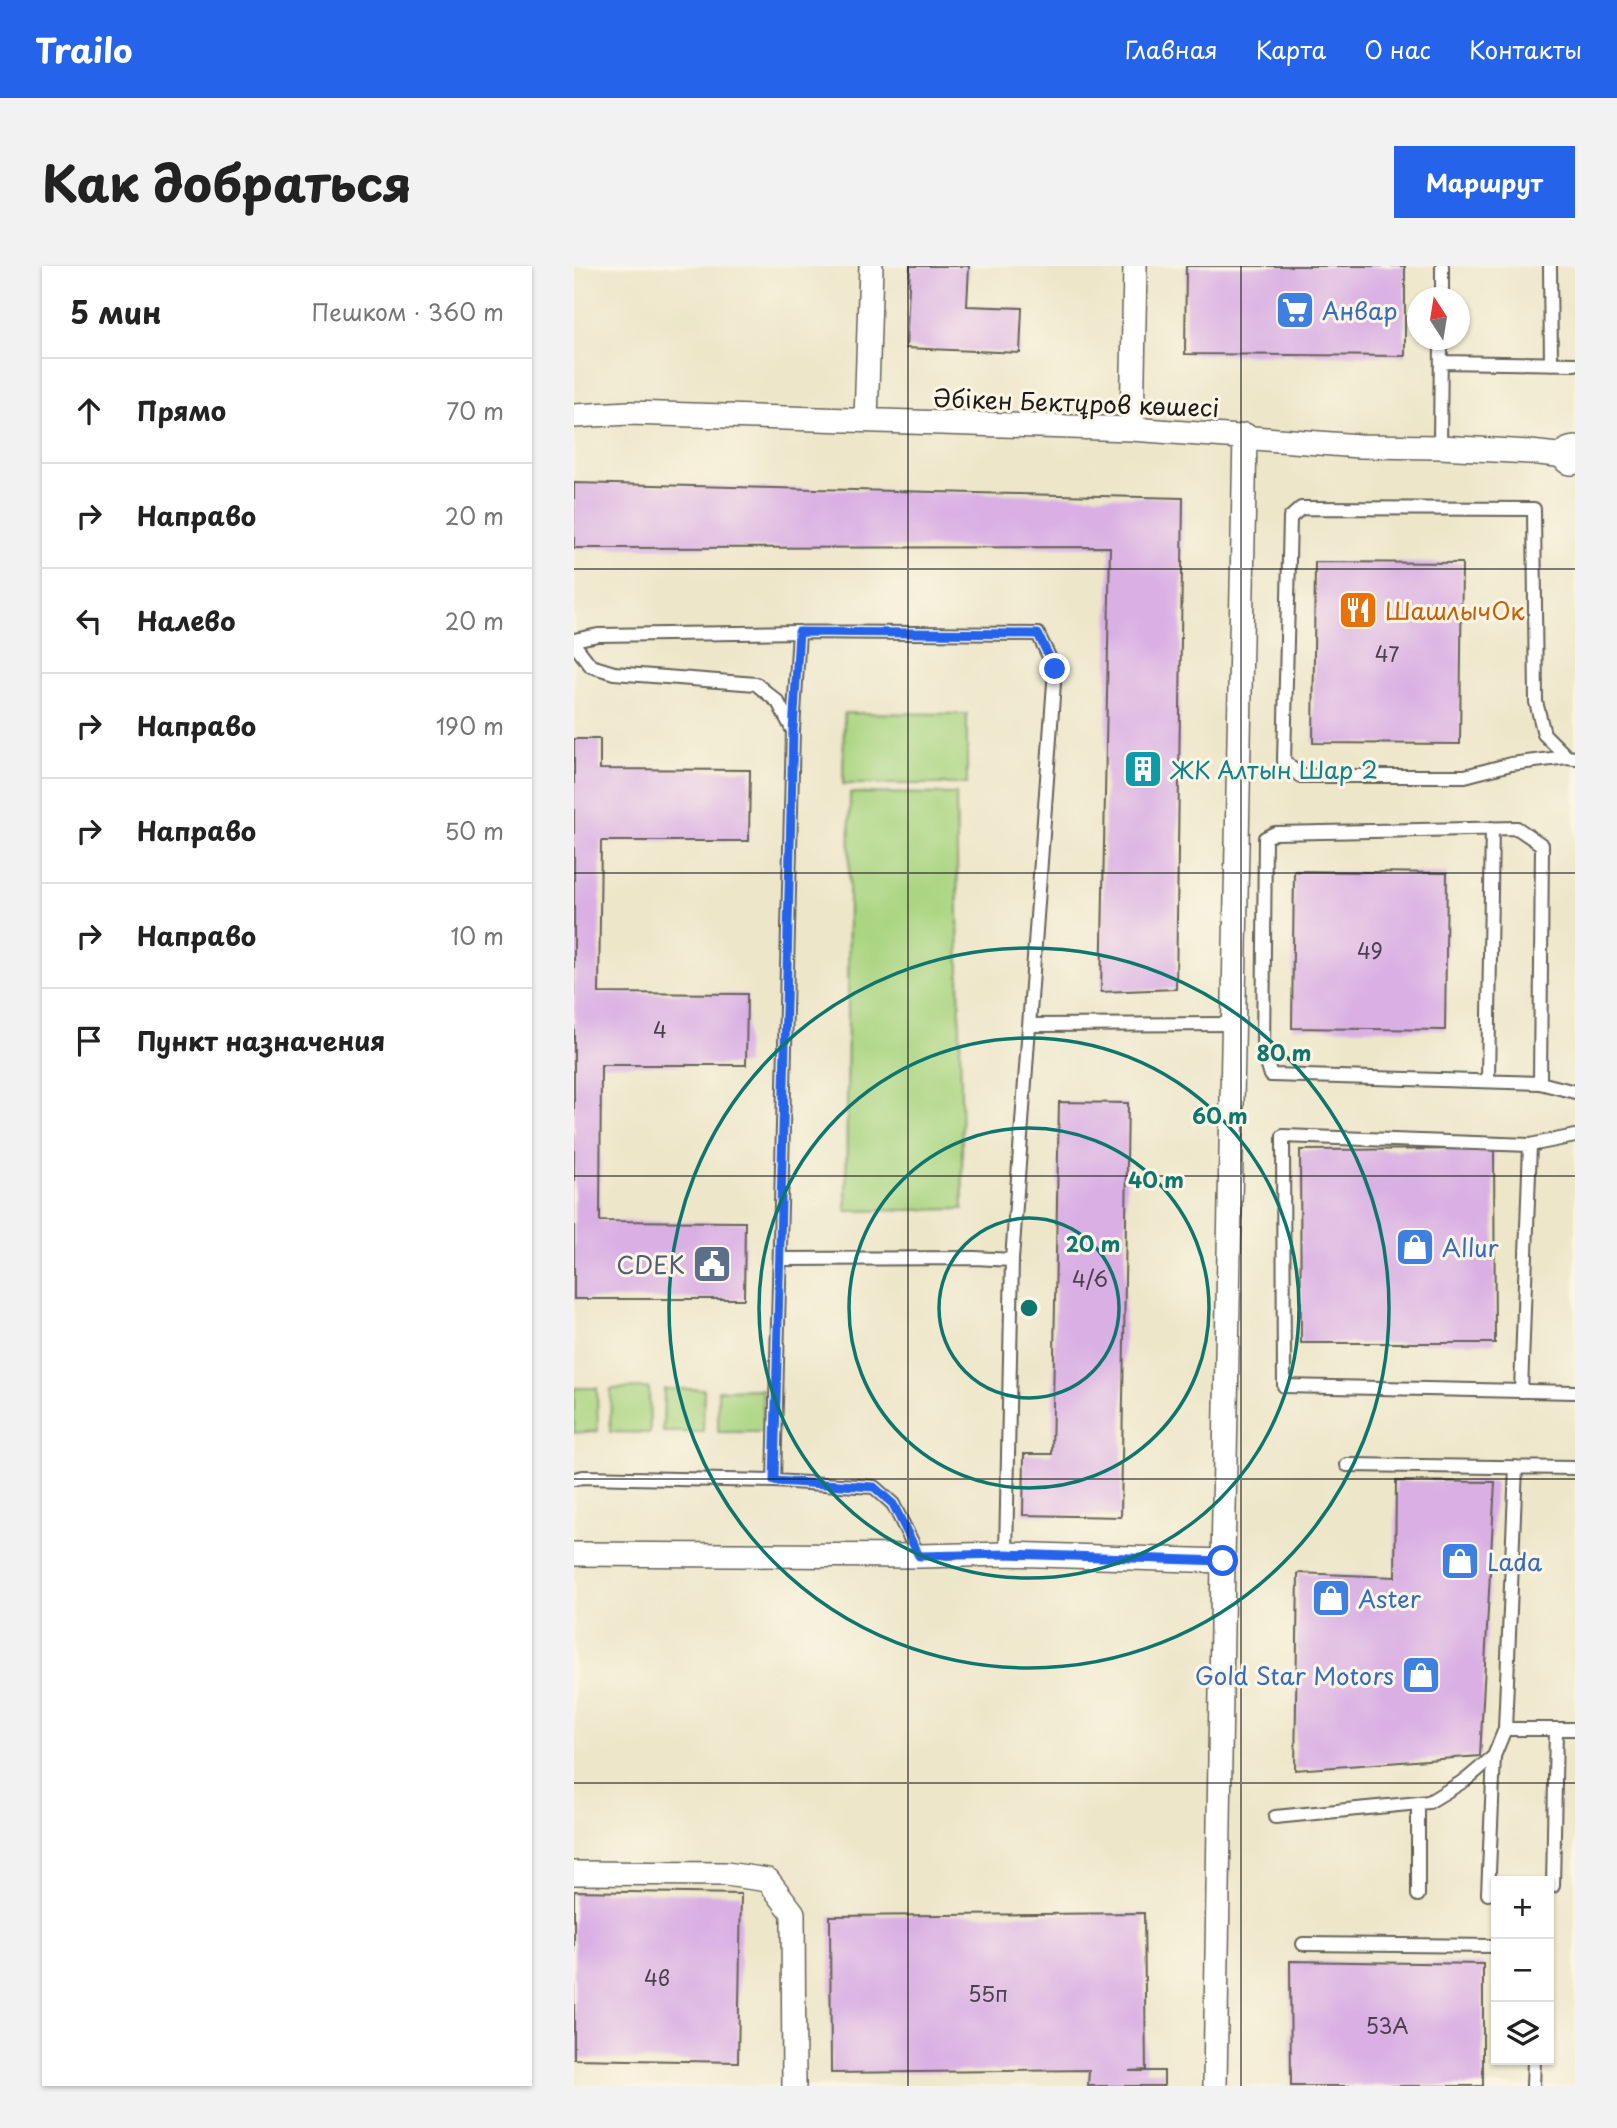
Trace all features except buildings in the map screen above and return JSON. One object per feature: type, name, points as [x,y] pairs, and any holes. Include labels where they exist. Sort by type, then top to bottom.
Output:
[{"type":"street","points":[[866,420],[871,266]]},
{"type":"street","points":[[1132,429],[1135,266]]},
{"type":"street","name":"Әбікен Бектұров көшесі","points":[[574,416],[629,414],[1132,429],[1245,435],[1359,446],[1440,447],[1574,456]]},
{"type":"street","points":[[1215,2086],[1245,435]]},
{"type":"street","points":[[574,1554],[1006,1554],[1223,1561]]},
{"type":"street","points":[[574,1873],[726,1874],[768,1880],[793,1913],[794,2086]]},
{"type":"lane","points":[[1441,287],[1442,266]]},
{"type":"lane","points":[[1550,266],[1551,364]]},
{"type":"lane","points":[[1440,447],[1441,350]]},
{"type":"lane","points":[[1441,362],[1575,364]]},
{"type":"lane","points":[[1301,508],[1534,509],[1536,702],[1544,734],[1571,757],[1511,764],[1465,776],[1300,776],[1284,761],[1290,519],[1301,508]]},
{"type":"lane","points":[[774,1481],[793,731],[799,632]]},
{"type":"lane","points":[[793,731],[778,702],[757,684],[614,673],[591,666],[574,642],[598,635],[799,632],[1038,634],[1055,669],[1012,1260],[1006,1554]]},
{"type":"lane","points":[[1488,1081],[1492,828]]},
{"type":"lane","points":[[1540,1083],[1542,845],[1517,828],[1275,833],[1265,838],[1263,1052],[1271,1075],[1540,1083],[1575,1092]]},
{"type":"lane","points":[[1029,1025],[1234,1024]]},
{"type":"lane","points":[[1575,1136],[1530,1145],[1283,1136],[1284,1386],[1575,1392]]},
{"type":"lane","points":[[1521,1391],[1530,1145]]},
{"type":"lane","points":[[780,1259],[1012,1260]]},
{"type":"lane","points":[[1347,1465],[1575,1468]]},
{"type":"lane","points":[[1488,1894],[1494,1756],[1505,1729],[1516,1467]]},
{"type":"lane","points":[[574,1479],[774,1481],[874,1487],[893,1504],[919,1556]]},
{"type":"lane","points":[[1505,1729],[1575,1729]]},
{"type":"lane","points":[[1553,1876],[1556,1729]]},
{"type":"lane","points":[[1275,1818],[1429,1802],[1467,1779],[1494,1756]]},
{"type":"lane","points":[[1418,1803],[1418,1895]]},
{"type":"lane","points":[[1303,1944],[1491,1946]]},
{"type":"lane","points":[[1533,2086],[1534,2065]]},
{"type":"green space","points":[[844,713],[967,714],[967,784],[843,784]]},
{"type":"green space","points":[[850,793],[956,794],[963,1209],[846,1211]]},
{"type":"green space","points":[[574,1388],[597,1388],[598,1431],[574,1433]]},
{"type":"green space","points":[[649,1388],[650,1433],[610,1432],[611,1389]]},
{"type":"green space","points":[[664,1389],[704,1389],[703,1432],[663,1432]]},
{"type":"green space","points":[[762,1389],[764,1432],[718,1432],[718,1390]]},
{"type":"place","name":"Анвар","points":[[1295,310]]},
{"type":"place","name":"ШашлычОк","points":[[1358,610]]},
{"type":"place","name":"ЖК Алтын Шар 2","points":[[1143,769]]},
{"type":"place","name":"Allur","points":[[1415,1247]]},
{"type":"place","name":"CDEK","points":[[712,1264]]},
{"type":"place","name":"Lada","points":[[1460,1561]]},
{"type":"place","name":"Aster","points":[[1331,1598]]},
{"type":"place","name":"Gold Star Motors","points":[[1421,1675]]},
{"type":"route","points":[[1055,669],[1038,634],[799,632],[793,731],[774,1481],[874,1487],[893,1504],[919,1556],[1006,1554],[1223,1561]]}]
